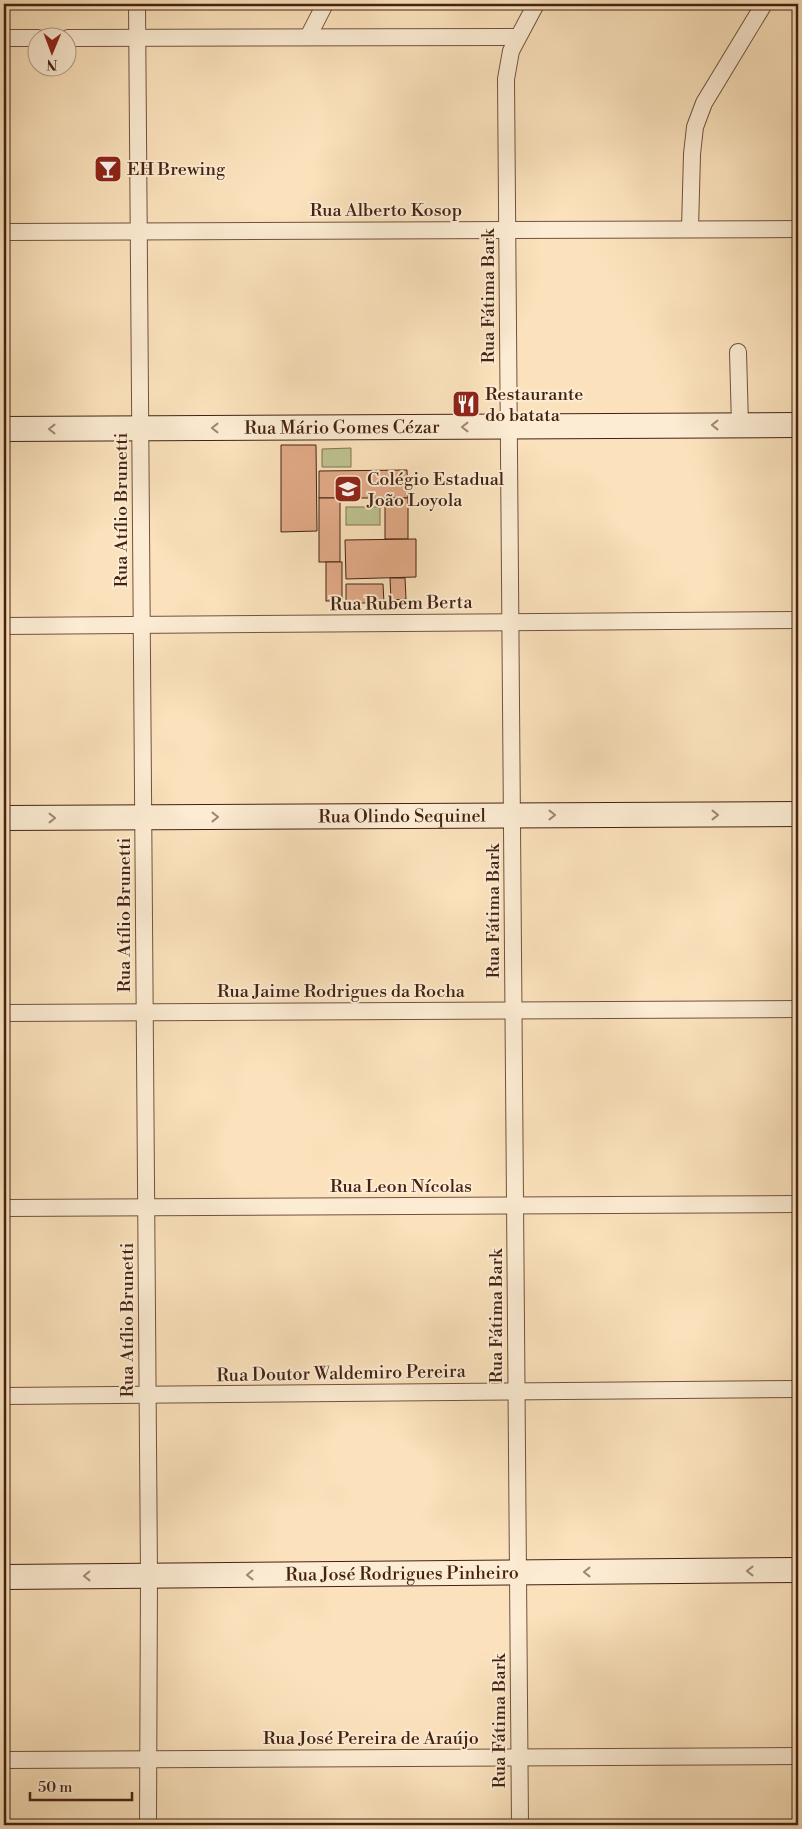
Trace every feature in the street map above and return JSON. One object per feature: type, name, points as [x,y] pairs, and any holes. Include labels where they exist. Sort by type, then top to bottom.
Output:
[{"type":"street","name":"Rua Atílio Brunetti","points":[[136,4],[148,1394],[148,1825]]},
{"type":"street","points":[[308,38],[325,4]]},
{"type":"street","name":"Rua Fátima Bark","points":[[520,1825],[506,79],[511,51],[536,4]]},
{"type":"street","points":[[690,229],[692,154],[695,127],[704,103],[764,4]]},
{"type":"street","points":[[78,38],[517,37]]},
{"type":"street","points":[[4,38],[28,38]]},
{"type":"street","name":"Rua Alberto Kosop","points":[[4,232],[798,229]]},
{"type":"street","points":[[738,352],[740,425]]},
{"type":"street","name":"Rua Mário Gomes Cézar","points":[[4,429],[798,425]]},
{"type":"street","name":"Rua Rubem Berta","points":[[4,626],[798,620]]},
{"type":"street","name":"Rua Olindo Sequinel","points":[[4,818],[798,814]]},
{"type":"street","name":"Rua Jaime Rodrigues da Rocha","points":[[4,1013],[798,1009]]},
{"type":"street","name":"Rua Leon Nícolas","points":[[4,1208],[798,1204]]},
{"type":"street","name":"Rua Doutor Waldemiro Pereira","points":[[4,1396],[798,1389]]},
{"type":"street","name":"Rua José Rodrigues Pinheiro","points":[[4,1577],[798,1570]]},
{"type":"street","name":"Rua José Pereira de Araújo","points":[[4,1760],[798,1756]]},
{"type":"green space","points":[[351,448],[351,467],[322,467],[322,449]]},
{"type":"green space","points":[[346,507],[380,507],[380,525],[346,525]]},
{"type":"building","points":[[281,445],[316,445],[317,531],[281,532]]},
{"type":"building","points":[[407,470],[408,498],[319,498],[319,471]]},
{"type":"building","points":[[319,498],[340,498],[340,562],[319,562]]},
{"type":"building","points":[[385,498],[408,498],[408,539],[385,539]]},
{"type":"building","points":[[416,539],[416,577],[346,579],[345,540]]},
{"type":"building","points":[[326,562],[342,562],[342,601],[326,601]]},
{"type":"building","points":[[390,578],[405,578],[406,599],[391,600]]},
{"type":"building","points":[[346,584],[383,584],[384,603],[346,603]]},
{"type":"place","name":"EH Brewing","points":[[108,169]]},
{"type":"place","name":"Restaurante do batata","points":[[466,404]]},
{"type":"place","name":"Colégio Estadual João Loyola","points":[[348,489]]}]
